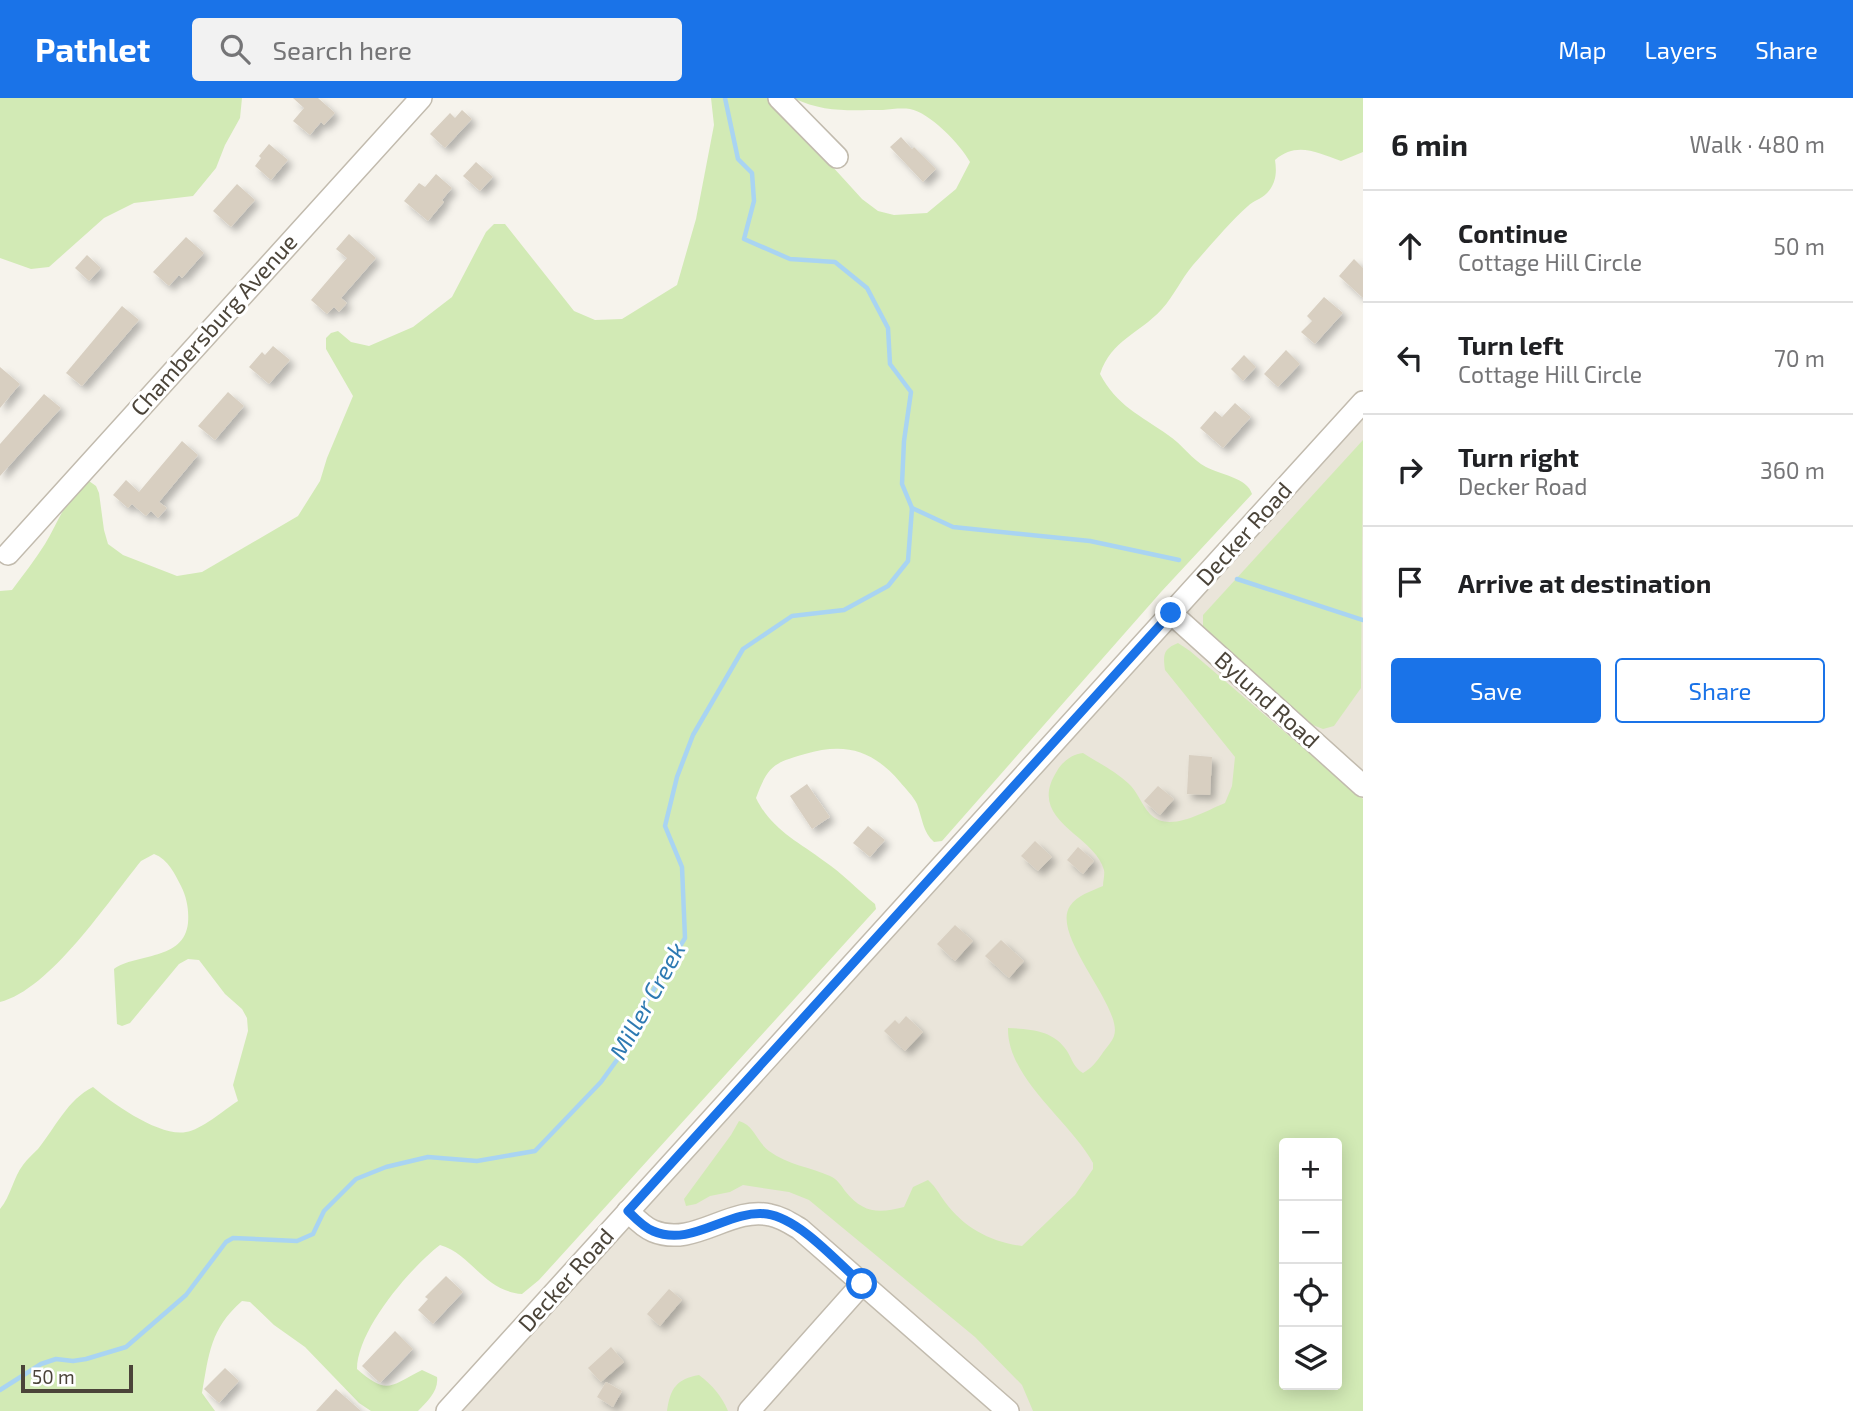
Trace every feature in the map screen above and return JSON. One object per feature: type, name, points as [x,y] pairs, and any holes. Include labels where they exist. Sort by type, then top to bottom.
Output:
[{"type":"street","name":"Chambersburg Avenue","points":[[8,554],[421,98]]},
{"type":"street","points":[[779,98],[836,158]]},
{"type":"street","name":"Decker Road","points":[[447,1411],[1363,402]]},
{"type":"street","name":"Bylund Road","points":[[1171,613],[1363,786]]},
{"type":"street","points":[[628,1211],[651,1231],[662,1234],[692,1233],[735,1217],[753,1214],[768,1214],[783,1219],[800,1229],[1008,1411]]},
{"type":"street","points":[[749,1411],[862,1284]]},
{"type":"shaded area","points":[[1363,403],[1363,1411],[449,1411]]},
{"type":"green space","points":[[0,98],[242,98],[240,118],[216,168],[193,196],[134,203],[104,218],[49,267],[31,269],[0,258]]},
{"type":"green space","points":[[711,98],[770,98],[862,199],[878,211],[894,215],[927,213],[956,189],[970,162],[959,147],[944,130],[918,111],[837,110],[793,98],[1363,98],[1363,152],[1341,161],[1315,152],[1299,150],[1283,154],[1275,160],[1275,178],[1269,190],[1227,227],[1189,270],[1162,309],[1111,353],[1100,374],[1114,394],[1130,409],[1173,439],[1201,464],[1239,480],[1252,494],[1161,592],[942,841],[934,842],[930,838],[917,804],[890,771],[857,751],[819,750],[779,763],[768,772],[756,798],[769,818],[786,834],[844,876],[875,904],[876,909],[539,1280],[522,1294],[497,1286],[451,1249],[440,1245],[414,1269],[375,1319],[359,1353],[357,1369],[375,1383],[388,1386],[422,1370],[437,1377],[434,1392],[418,1411],[371,1411],[359,1403],[305,1347],[274,1325],[250,1302],[242,1301],[223,1322],[209,1354],[202,1393],[215,1411],[0,1411],[0,1209],[20,1170],[69,1106],[93,1087],[124,1110],[163,1129],[186,1132],[205,1124],[238,1101],[233,1085],[248,1031],[247,1018],[242,1009],[225,994],[199,960],[188,959],[179,964],[130,1023],[122,1026],[117,1024],[114,969],[169,950],[185,935],[188,923],[187,904],[181,886],[167,863],[154,854],[141,861],[96,920],[58,962],[19,994],[0,1002],[0,591],[12,590],[45,544],[69,501],[89,481],[96,486],[99,493],[108,544],[123,555],[177,576],[202,572],[298,516],[320,481],[353,396],[326,349],[326,338],[338,331],[351,342],[369,346],[413,327],[452,297],[486,232],[494,224],[505,224],[574,311],[595,320],[622,319],[677,285],[696,219],[714,125]]},
{"type":"green space","points":[[1363,440],[1361,688],[1334,726],[1323,729],[1300,720],[1203,629],[1203,615]]},
{"type":"green space","points":[[1178,643],[1190,651],[1363,799],[1363,1411],[1033,1411],[1022,1385],[975,1337],[809,1200],[789,1192],[743,1185],[730,1192],[710,1196],[696,1204],[686,1206],[684,1199],[739,1121],[752,1130],[769,1151],[784,1160],[832,1177],[865,1208],[886,1211],[904,1207],[913,1187],[928,1180],[952,1211],[970,1226],[989,1237],[1011,1244],[1022,1246],[1075,1195],[1093,1169],[1093,1163],[1083,1147],[1028,1082],[1010,1046],[1008,1028],[1033,1030],[1055,1039],[1062,1044],[1077,1069],[1083,1073],[1096,1062],[1114,1036],[1114,1024],[1109,1008],[1078,952],[1070,935],[1067,919],[1070,906],[1077,899],[1103,886],[1104,870],[1098,857],[1055,815],[1049,788],[1062,765],[1071,757],[1083,753],[1128,783],[1150,814],[1158,820],[1167,822],[1187,819],[1225,803],[1232,786],[1235,757],[1165,670],[1165,653]]},
{"type":"green space","points":[[699,1375],[716,1391],[728,1411],[667,1411],[670,1396],[676,1386],[685,1379]]},
{"type":"building","points":[[293,98],[318,98],[335,113],[324,125],[321,122],[310,135],[293,121],[304,108]]},
{"type":"building","points":[[462,110],[472,119],[445,148],[430,134],[450,113],[455,118]]},
{"type":"building","points":[[901,137],[936,169],[923,182],[890,147]]},
{"type":"building","points":[[269,144],[288,160],[271,180],[255,166]]},
{"type":"building","points":[[476,162],[493,177],[480,191],[463,176]]},
{"type":"building","points":[[436,174],[452,188],[428,221],[404,201],[419,183],[425,187]]},
{"type":"building","points":[[237,184],[255,200],[231,227],[213,211]]},
{"type":"building","points":[[349,234],[376,258],[341,298],[347,303],[339,312],[334,307],[327,314],[311,300],[347,258],[336,249]]},
{"type":"building","points":[[186,237],[204,253],[182,278],[179,275],[169,286],[153,272]]},
{"type":"building","points":[[87,255],[101,268],[89,281],[75,268]]},
{"type":"building","points":[[1354,259],[1363,268],[1363,298],[1339,276]]},
{"type":"building","points":[[1324,297],[1343,313],[1315,344],[1301,332],[1312,321],[1307,316]]},
{"type":"building","points":[[122,306],[139,320],[82,386],[66,373]]},
{"type":"building","points":[[273,346],[290,360],[269,384],[249,367],[262,352],[265,355]]},
{"type":"building","points":[[1286,350],[1300,364],[1278,387],[1264,374]]},
{"type":"building","points":[[1244,355],[1256,367],[1243,381],[1231,369]]},
{"type":"building","points":[[0,367],[20,384],[0,408]]},
{"type":"building","points":[[228,392],[244,406],[215,440],[198,426]]},
{"type":"building","points":[[44,394],[61,408],[0,476],[0,444]]},
{"type":"building","points":[[1235,403],[1251,417],[1223,448],[1200,428],[1215,411],[1222,417]]},
{"type":"building","points":[[182,441],[198,455],[159,502],[167,508],[158,518],[151,511],[146,516],[132,504],[128,508],[113,495],[126,480],[139,492]]},
{"type":"building","points":[[1189,755],[1212,757],[1210,795],[1187,794]]},
{"type":"building","points":[[807,784],[830,817],[812,829],[790,796]]},
{"type":"building","points":[[1158,786],[1174,799],[1160,815],[1144,801]]},
{"type":"building","points":[[868,826],[885,840],[870,857],[853,843]]},
{"type":"building","points":[[1035,841],[1052,857],[1038,871],[1021,856]]},
{"type":"building","points":[[1078,847],[1094,861],[1083,874],[1067,860]]},
{"type":"building","points":[[955,925],[973,941],[955,961],[937,944]]},
{"type":"building","points":[[1001,940],[1024,961],[1009,978],[985,956]]},
{"type":"building","points":[[906,1016],[923,1032],[905,1051],[884,1031],[895,1020],[899,1024]]},
{"type":"building","points":[[446,1276],[463,1292],[433,1324],[418,1310],[428,1299],[425,1297]]},
{"type":"building","points":[[669,1289],[682,1300],[660,1326],[647,1314]]},
{"type":"building","points":[[395,1331],[413,1349],[380,1383],[362,1366]]},
{"type":"building","points":[[611,1347],[624,1362],[601,1382],[588,1368]]},
{"type":"building","points":[[225,1368],[239,1381],[219,1403],[204,1389]]},
{"type":"building","points":[[606,1382],[622,1391],[613,1407],[597,1397]]},
{"type":"building","points":[[336,1389],[361,1411],[316,1411]]},
{"type":"waterway","name":"Miller Creek","points":[[0,1390],[41,1364],[56,1359],[86,1359],[126,1347],[186,1295],[226,1242],[233,1238],[297,1241],[313,1234],[324,1211],[356,1179],[386,1167],[428,1157],[477,1161],[535,1151],[601,1082],[630,1042],[645,1004],[685,938],[682,867],[665,826],[677,777],[693,735],[743,649],[792,616],[844,610],[888,586],[908,561],[912,508],[902,484],[904,441],[911,392],[890,364],[888,328],[867,288],[835,262],[790,259],[744,239],[754,201],[752,173],[738,159],[725,98]]},
{"type":"waterway","points":[[912,508],[953,527],[1090,541],[1179,560]]},
{"type":"waterway","points":[[1237,579],[1363,620]]},
{"type":"route","points":[[862,1284],[800,1229],[768,1214],[735,1217],[692,1233],[662,1234],[651,1231],[628,1211],[1171,613]]}]
